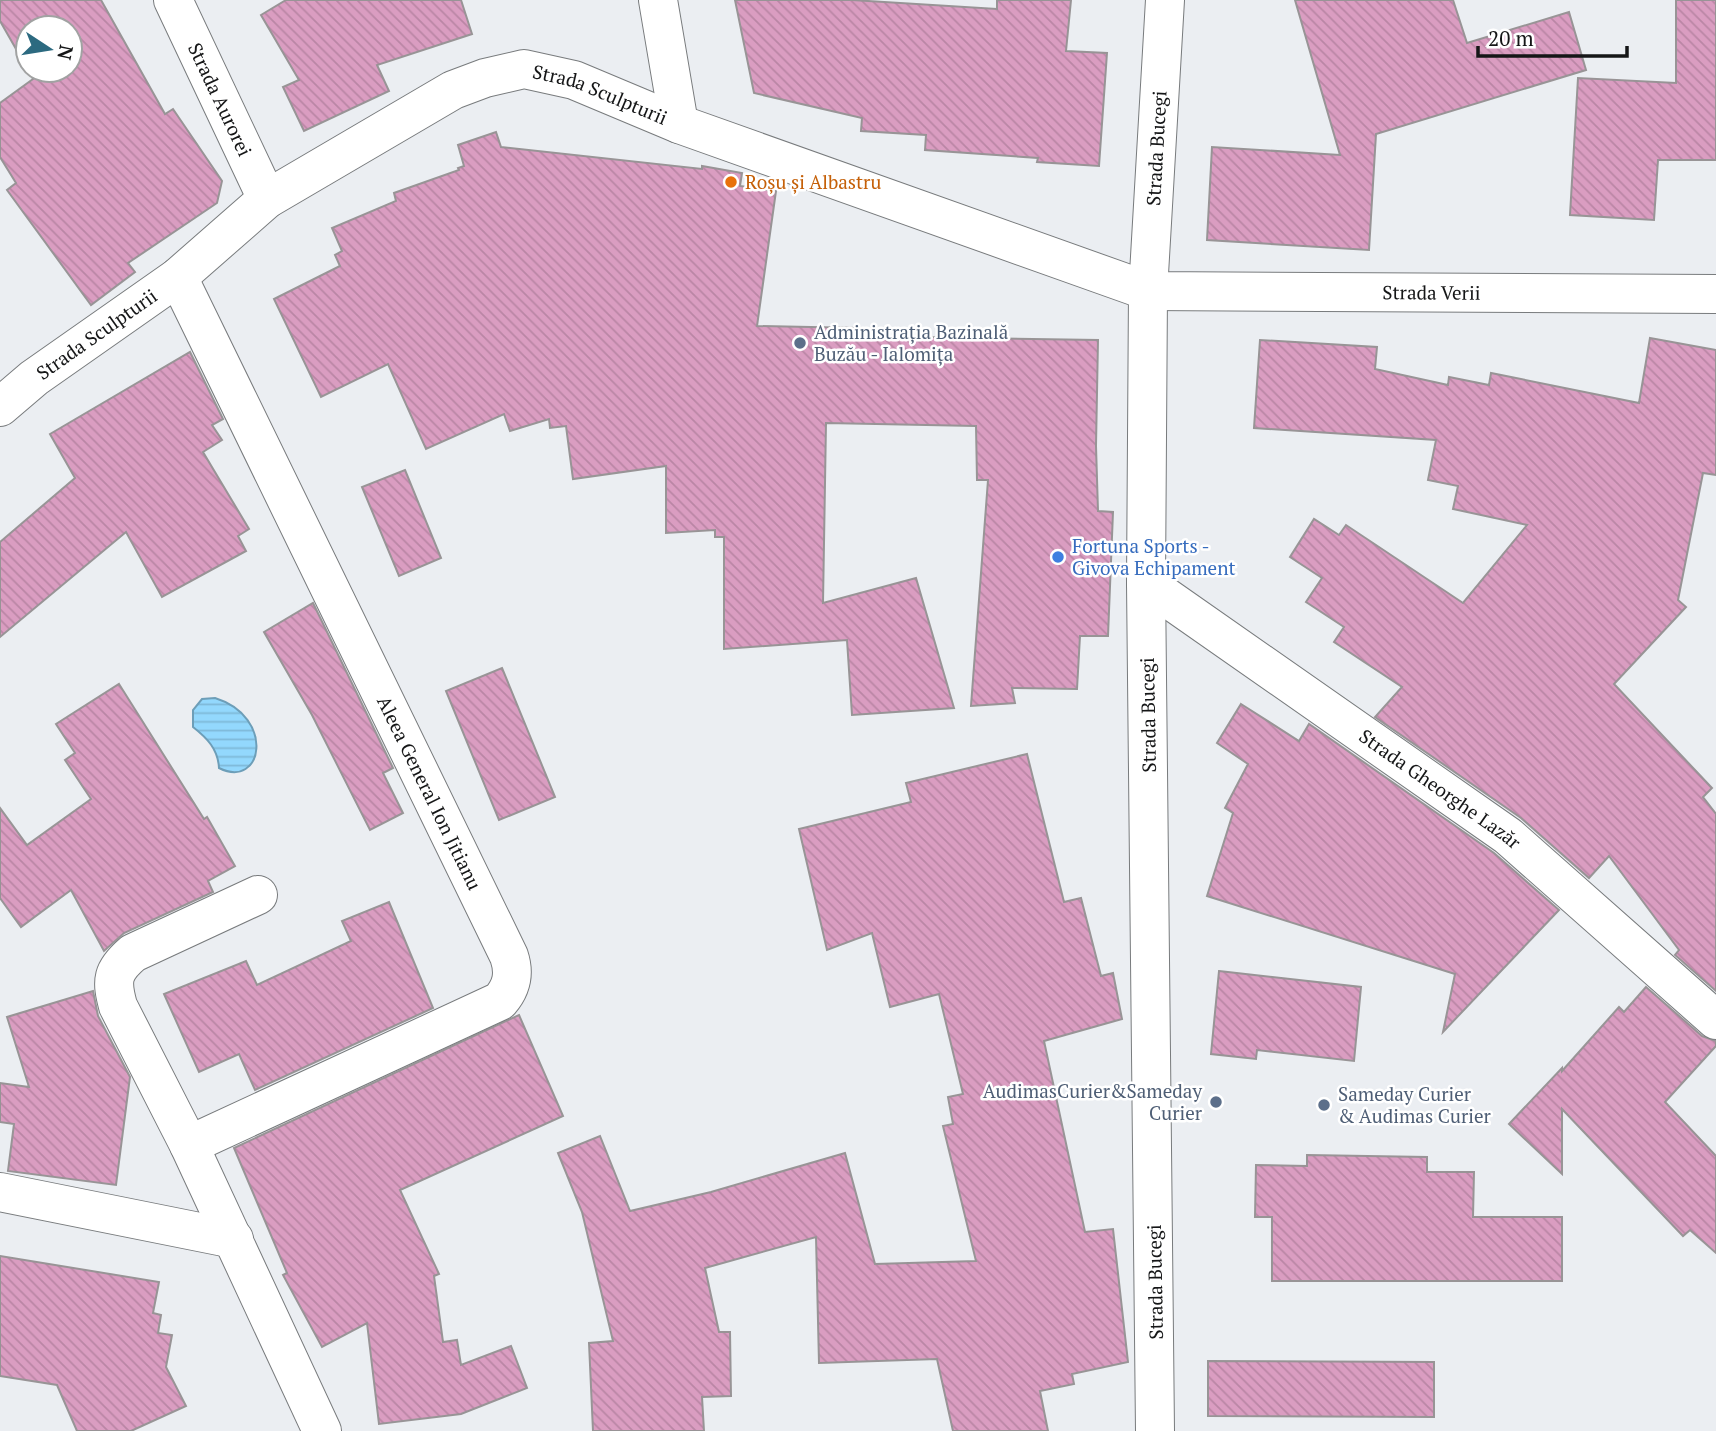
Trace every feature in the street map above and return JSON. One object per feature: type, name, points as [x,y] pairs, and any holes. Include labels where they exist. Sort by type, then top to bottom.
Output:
[{"type":"street","name":"Strada Aurorei","points":[[173,0],[267,199]]},
{"type":"street","points":[[658,0],[679,124]]},
{"type":"street","name":"Strada Bucegi","points":[[1155,1431],[1146,583],[1148,291],[1165,0]]},
{"type":"street","name":"Strada Sculpturii","points":[[0,407],[34,378],[178,277],[267,199],[453,90],[485,78],[524,69],[574,80],[679,124],[1148,291]]},
{"type":"street","name":"Aleea General Ion Jitianu","points":[[178,277],[513,967],[510,990],[500,1001],[189,1145]]},
{"type":"street","name":"Strada Verii","points":[[1148,291],[1716,294]]},
{"type":"street","name":"Strada Gheorghe Lazăr","points":[[1146,583],[1508,836],[1716,1020]]},
{"type":"street","points":[[258,895],[133,953],[118,965],[114,991],[118,1006],[189,1145],[322,1431]]},
{"type":"street","points":[[0,1192],[234,1239]]},
{"type":"water","points":[[215,698],[234,707],[248,720],[255,734],[253,761],[246,769],[234,772],[219,768],[211,744],[193,727],[193,710],[202,699]]},
{"type":"building","points":[[0,0],[101,0],[165,114],[173,109],[222,181],[217,203],[128,263],[135,272],[91,305],[7,190],[16,183],[0,157],[0,103],[26,84],[84,84],[84,14],[14,14],[14,46],[0,21]]},
{"type":"building","points":[[286,0],[461,0],[472,34],[377,65],[389,91],[304,131],[283,87],[299,80],[261,15]]},
{"type":"building","points":[[735,0],[852,0],[997,9],[997,0],[1071,0],[1066,51],[1107,53],[1099,166],[1037,162],[1038,158],[925,150],[926,135],[861,131],[862,118],[754,93]]},
{"type":"building","points":[[1295,0],[1453,0],[1467,43],[1569,12],[1586,70],[1376,134],[1369,250],[1207,240],[1212,147],[1340,155]]},
{"type":"building","points":[[1676,0],[1716,0],[1716,160],[1658,160],[1654,220],[1570,215],[1578,78],[1676,83]]},
{"type":"building","points":[[496,132],[501,147],[702,169],[702,166],[742,173],[740,186],[776,191],[757,326],[859,328],[859,336],[1098,340],[1098,511],[1113,512],[1108,636],[1080,636],[1077,689],[1012,688],[1015,703],[971,706],[988,480],[977,480],[976,426],[826,423],[823,603],[916,578],[954,708],[852,715],[847,640],[724,649],[724,537],[715,537],[715,530],[666,533],[666,466],[573,479],[566,426],[550,428],[549,419],[510,431],[504,414],[426,449],[388,364],[321,397],[274,299],[340,266],[335,255],[342,251],[332,228],[396,201],[394,193],[459,170],[458,168],[464,166],[458,145]]},
{"type":"building","points":[[1650,338],[1716,350],[1716,475],[1703,473],[1678,600],[1686,607],[1614,684],[1712,788],[1703,797],[1716,814],[1716,991],[1675,955],[1679,950],[1609,856],[1589,878],[1521,818],[1375,717],[1402,687],[1334,642],[1344,627],[1306,602],[1322,578],[1290,557],[1314,519],[1339,535],[1346,525],[1463,603],[1527,525],[1453,509],[1458,486],[1428,480],[1436,440],[1254,428],[1260,340],[1377,347],[1375,369],[1448,385],[1449,377],[1489,385],[1491,373],[1639,403]]},
{"type":"building","points":[[190,352],[223,419],[212,425],[222,440],[203,452],[249,529],[238,536],[246,551],[162,597],[126,532],[0,637],[0,542],[75,478],[50,434]]},
{"type":"building","points":[[405,470],[441,558],[399,576],[362,487]]},
{"type":"building","points":[[313,603],[393,768],[383,773],[403,813],[370,830],[312,715],[264,632]]},
{"type":"building","points":[[502,668],[555,797],[499,820],[446,691]]},
{"type":"building","points":[[119,684],[204,819],[207,817],[235,866],[208,881],[213,892],[124,933],[104,951],[71,890],[21,927],[0,898],[0,808],[27,845],[91,799],[65,760],[75,753],[56,724]]},
{"type":"building","points":[[1241,704],[1299,741],[1309,724],[1494,853],[1559,910],[1443,1032],[1455,974],[1207,896],[1233,813],[1225,808],[1248,764],[1217,743]]},
{"type":"building","points":[[1027,754],[1064,902],[1081,898],[1101,976],[1113,973],[1122,1019],[1044,1041],[1085,1232],[1113,1229],[1128,1362],[1072,1374],[1074,1384],[1040,1391],[1048,1431],[953,1431],[937,1359],[819,1363],[816,1237],[705,1268],[719,1332],[730,1332],[731,1396],[702,1397],[704,1431],[593,1431],[589,1343],[613,1341],[582,1212],[558,1153],[600,1136],[630,1211],[711,1192],[845,1153],[875,1264],[976,1261],[943,1126],[953,1124],[948,1097],[963,1094],[939,994],[890,1007],[872,933],[827,950],[799,829],[911,802],[906,783]]},
{"type":"building","points":[[389,902],[433,1008],[255,1090],[239,1054],[199,1072],[164,994],[246,961],[257,985],[351,941],[342,921]]},
{"type":"building","points":[[1219,971],[1361,987],[1354,1061],[1257,1050],[1256,1059],[1211,1054]]},
{"type":"building","points":[[1646,987],[1702,1036],[1716,1041],[1716,1046],[1665,1102],[1716,1156],[1716,1253],[1690,1230],[1683,1236],[1562,1109],[1562,1174],[1509,1124],[1562,1068],[1562,1071],[1619,1007],[1624,1012]]},
{"type":"building","points":[[93,991],[98,1016],[130,1077],[116,1185],[8,1171],[14,1124],[0,1122],[0,1083],[29,1087],[7,1017]]},
{"type":"building","points":[[519,1015],[563,1116],[400,1190],[439,1274],[434,1276],[443,1342],[457,1340],[461,1365],[511,1346],[527,1388],[461,1414],[379,1424],[367,1323],[322,1347],[283,1275],[287,1273],[234,1148]]},
{"type":"building","points":[[1307,1155],[1427,1157],[1427,1172],[1474,1172],[1473,1217],[1562,1217],[1562,1281],[1272,1281],[1272,1217],[1255,1217],[1256,1165],[1307,1166]]},
{"type":"building","points":[[0,1256],[159,1282],[153,1313],[161,1315],[158,1333],[172,1335],[166,1367],[186,1406],[131,1431],[77,1431],[57,1385],[0,1376]]},
{"type":"building","points":[[1208,1361],[1434,1362],[1434,1417],[1208,1416]]},
{"type":"place","name":"Roșu și Albastru","points":[[731,182]]},
{"type":"place","name":"Administrația Bazinală Buzău - Ialomița","points":[[800,343]]},
{"type":"place","name":"Fortuna Sports - Givova Echipament","points":[[1058,557]]},
{"type":"place","name":"AudimasCurier&Sameday Curier","points":[[1216,1102]]},
{"type":"place","name":"Sameday Curier & Audimas Curier","points":[[1324,1105]]}]
